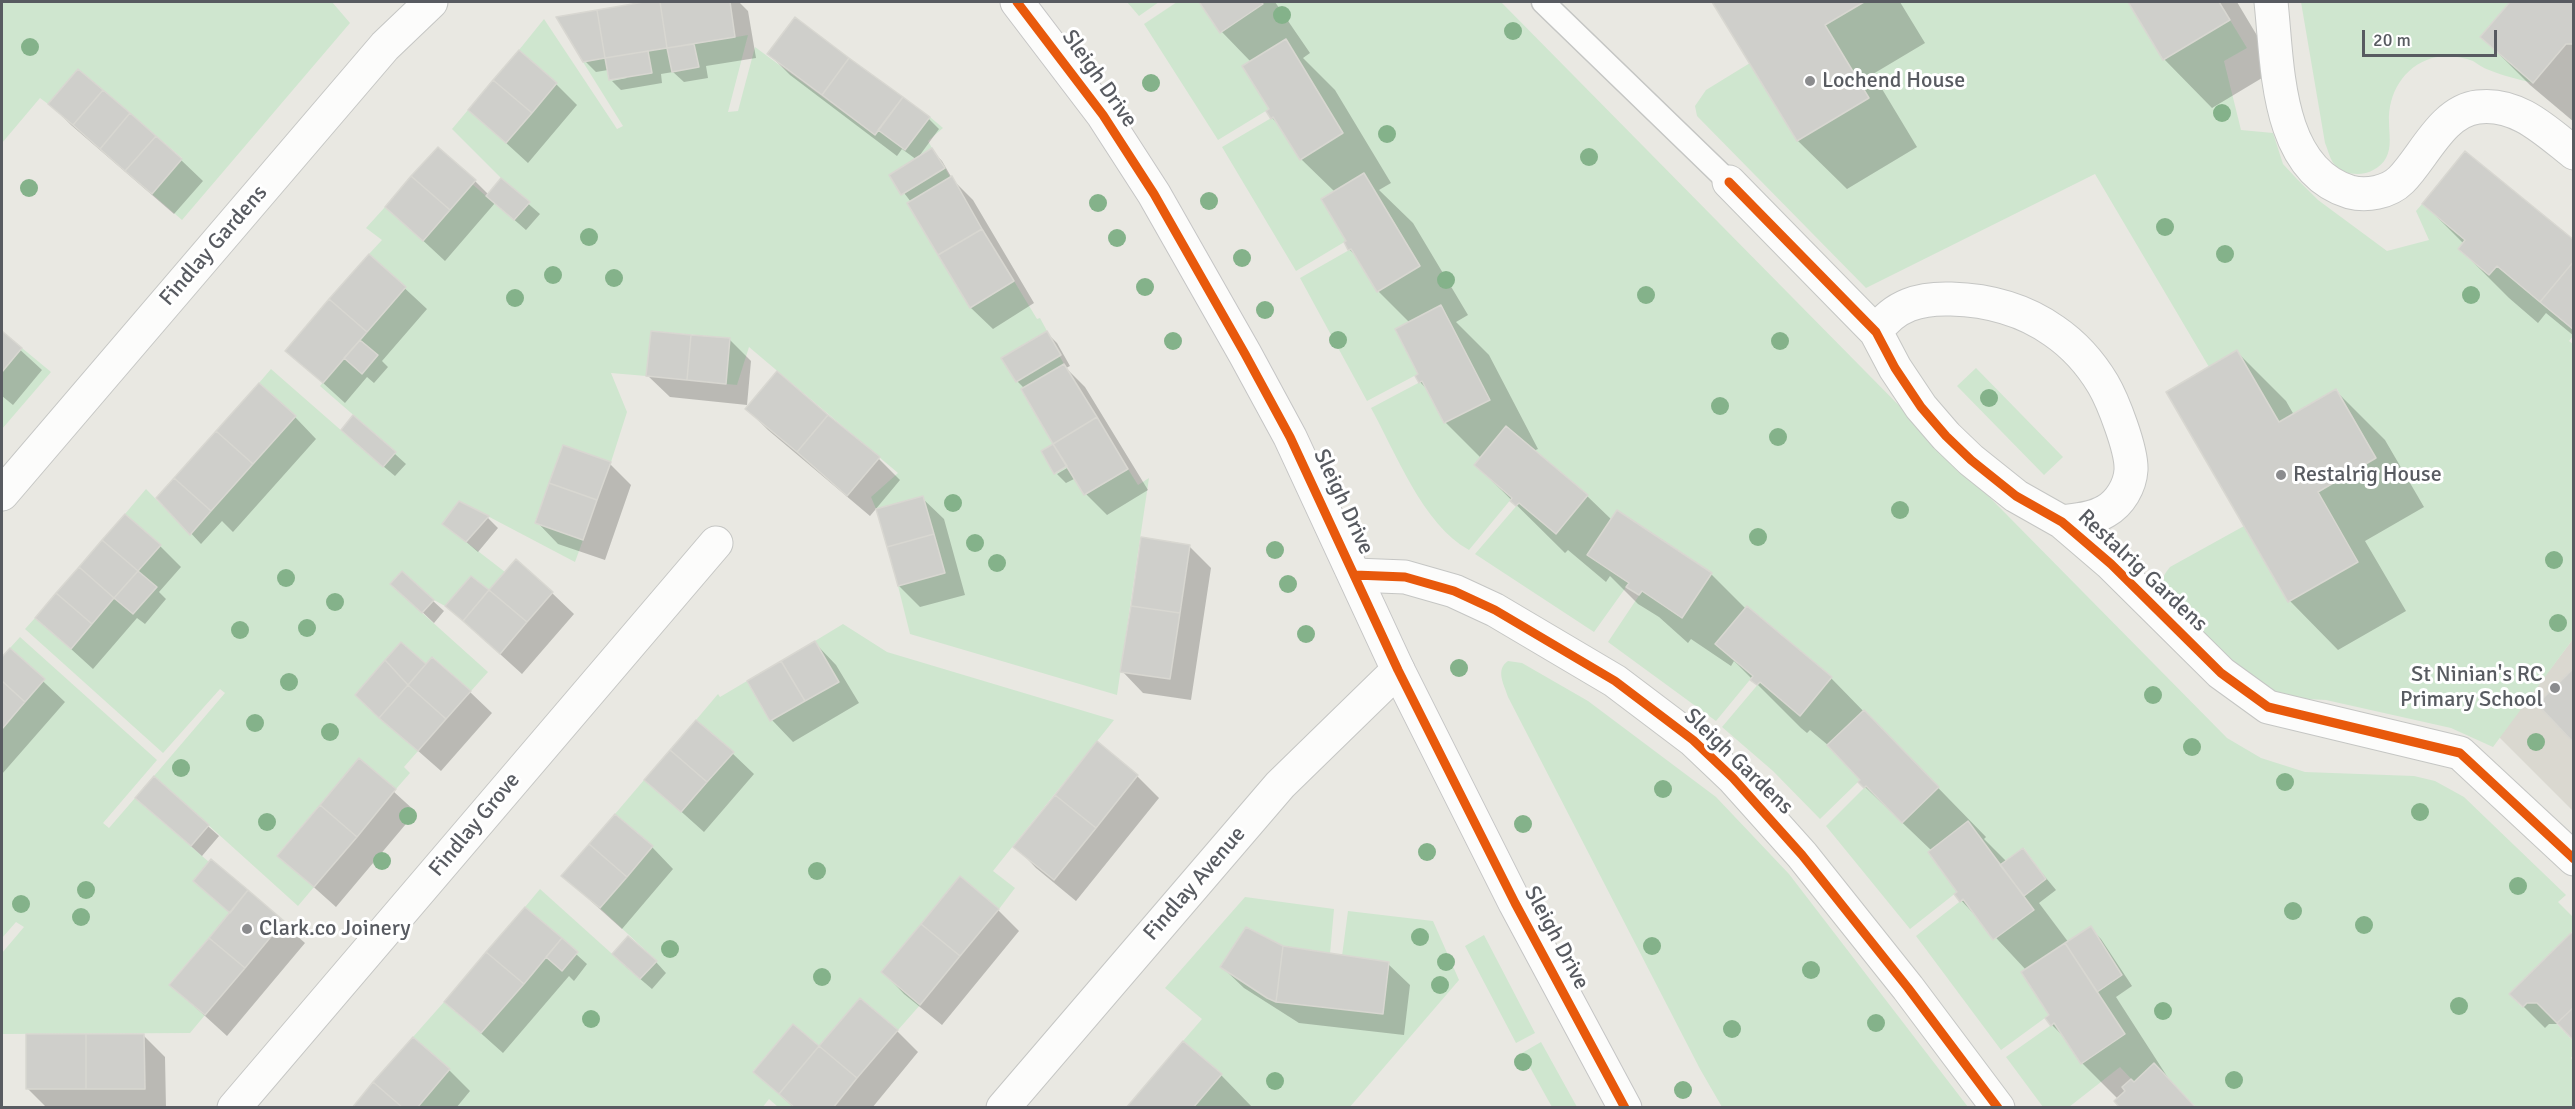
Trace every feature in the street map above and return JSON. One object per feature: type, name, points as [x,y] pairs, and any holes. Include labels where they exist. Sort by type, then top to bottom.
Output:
[{"type":"street","name":"Findlay Gardens","points":[[2,494],[385,46],[431,2]]},
{"type":"street","name":"Sleigh Drive","points":[[1017,2],[1103,115],[1196,264],[1290,436],[1398,670],[1515,903],[1624,1107]]},
{"type":"street","points":[[2271,2],[2283,104],[2290,133],[2303,156],[2337,188],[2356,194],[2379,192],[2399,182],[2455,116],[2477,107],[2505,107],[2534,122],[2574,153]]},
{"type":"street","name":"Restalrig Gardens","points":[[1729,182],[1876,332],[1895,368],[1921,407],[1946,436],[1983,471],[2016,496],[2062,522],[2110,564],[2221,673],[2268,707],[2460,753],[2574,859]]},
{"type":"street","name":"Restalrig Gardens","points":[[1876,332],[1899,308],[1911,303],[1946,298],[1981,301],[2013,309],[2037,320],[2066,340],[2084,358],[2104,385],[2118,418],[2131,467],[2130,480],[2124,494],[2106,511],[2084,519],[2062,522]]},
{"type":"street","name":"Findlay Grove","points":[[234,1107],[716,543]]},
{"type":"street","name":"Sleigh Gardens","points":[[1355,575],[1405,578],[1454,591],[1495,610],[1615,681],[1693,740],[1734,778],[1802,855],[1908,988],[1998,1107]]},
{"type":"street","name":"Findlay Avenue","points":[[1003,1107],[1280,785],[1398,670]]},
{"type":"lane","points":[[1547,3],[1729,182]]},
{"type":"shaded area","name":"St Ninian's RC Primary School","points":[[2573,639],[2573,811],[2499,737]]},
{"type":"green space","points":[[2,2],[332,2],[350,23],[182,220],[152,194],[182,158],[78,69],[48,104],[40,98],[2,143]]},
{"type":"green space","points":[[1127,2],[1159,2],[1139,16]]},
{"type":"green space","points":[[1177,2],[1199,2],[1220,33],[1262,4],[1261,2],[1501,2],[2227,738],[2261,758],[2305,772],[2414,776],[2435,781],[2464,797],[2566,895],[2558,902],[2573,917],[2573,931],[2509,994],[2522,1007],[2527,1003],[2537,1003],[2573,1041],[2571,1058],[2573,1061],[2573,1107],[2196,1107],[2154,1063],[2134,1082],[2120,1067],[2069,1107],[2043,1107],[2006,1057],[2122,975],[2091,927],[2049,1015],[2001,1050],[1916,936],[1963,899],[1993,939],[2024,896],[2046,879],[2024,848],[2000,865],[1968,822],[1928,852],[1957,892],[1910,929],[1826,826],[1866,786],[1938,787],[1864,710],[1827,745],[1860,780],[1820,819],[1773,771],[1722,727],[1760,682],[1800,716],[1832,677],[1747,606],[1715,644],[1753,676],[1716,721],[1608,642],[1642,591],[1682,618],[1712,573],[1617,510],[1587,555],[1629,583],[1594,632],[1475,554],[1519,503],[1556,534],[1588,495],[1506,426],[1474,465],[1512,498],[1469,550],[1453,539],[1438,524],[1412,487],[1371,408],[1422,381],[1444,423],[1490,400],[1441,305],[1395,329],[1418,374],[1367,401],[1300,278],[1351,249],[1377,291],[1420,265],[1364,173],[1321,199],[1346,241],[1296,271],[1222,147],[1273,117],[1300,160],[1343,133],[1286,39],[1243,66],[1269,109],[1218,140],[1144,24]]},
{"type":"green space","points":[[1864,2],[2128,2],[2163,60],[2230,20],[2247,48],[2224,61],[2241,130],[2273,133],[2283,164],[2318,200],[2387,251],[2429,240],[2416,211],[2422,204],[2465,240],[2458,249],[2488,275],[2497,266],[2573,330],[2573,336],[2569,341],[2574,345],[2573,639],[2493,747],[2451,728],[2326,700],[2290,698],[2257,689],[2166,600],[2162,583],[2170,567],[2244,526],[2358,562],[2318,492],[2376,458],[2337,389],[2279,422],[2238,351],[2209,367],[2095,174],[1866,288],[1697,116],[1695,106],[1706,90],[1750,63],[1797,141],[1869,98],[1825,25]]},
{"type":"green space","points":[[2301,2],[2510,2],[2480,37],[2533,83],[2494,72],[2473,61],[2453,56],[2442,56],[2422,62],[2405,75],[2391,101],[2390,145],[2386,158],[2376,169],[2369,172],[2354,174],[2347,172],[2334,164],[2325,143]]},
{"type":"green space","points":[[544,19],[617,129],[623,126],[583,62],[605,58],[609,80],[652,73],[648,51],[667,48],[672,72],[698,67],[694,44],[748,35],[728,112],[738,111],[755,47],[874,135],[878,130],[905,150],[930,117],[943,128],[928,141],[932,148],[889,175],[902,195],[945,168],[950,177],[907,203],[970,308],[1014,281],[1037,319],[1040,318],[1047,331],[1001,358],[1059,355],[1064,364],[1021,390],[1053,444],[1041,451],[1055,473],[1067,466],[1085,495],[1128,469],[1138,485],[1149,478],[1117,695],[910,634],[898,586],[944,573],[923,496],[876,509],[871,497],[898,473],[749,347],[737,385],[726,384],[730,338],[651,331],[646,376],[611,373],[627,412],[611,462],[563,446],[535,522],[583,540],[575,562],[459,501],[443,524],[505,572],[489,590],[471,576],[445,606],[434,600],[402,571],[390,584],[488,672],[471,691],[433,657],[426,664],[401,642],[355,695],[418,751],[404,767],[410,773],[396,789],[359,759],[277,855],[314,887],[298,906],[154,776],[225,693],[220,689],[163,753],[25,629],[35,618],[71,649],[114,598],[133,614],[156,588],[138,571],[160,545],[125,514],[146,489],[190,534],[295,416],[259,383],[271,369],[383,467],[396,452],[320,386],[344,358],[362,373],[378,356],[360,340],[406,287],[369,254],[382,240],[366,228],[385,207],[423,241],[472,184],[514,220],[530,203],[501,178],[452,129],[468,110],[506,142],[557,83],[519,50]]},
{"type":"green space","points":[[22,348],[51,372],[2,429],[2,372]]},
{"type":"green space","points":[[1976,368],[2063,457],[2044,475],[1957,386]]},
{"type":"green space","points":[[843,624],[887,652],[1114,720],[993,871],[1015,888],[999,909],[960,877],[881,972],[920,1005],[898,1030],[860,998],[819,1046],[793,1024],[753,1071],[795,1107],[778,1107],[769,1099],[762,1108],[417,1107],[450,1069],[413,1037],[444,1002],[481,1033],[546,957],[563,971],[578,952],[525,907],[540,889],[640,979],[657,961],[600,908],[653,846],[615,814],[644,780],[682,812],[733,752],[696,720],[718,694],[720,697],[747,681],[771,721],[838,682],[815,641]]},
{"type":"green space","points":[[20,637],[157,760],[103,823],[109,828],[135,798],[209,862],[193,881],[230,913],[169,984],[205,1015],[190,1033],[2,1034],[2,953],[24,927],[16,922],[2,938],[2,729],[45,679],[10,648]]},
{"type":"green space","points":[[1508,661],[1522,663],[1588,701],[1716,797],[1789,874],[1968,1107],[1722,1107],[1700,1069],[1508,697],[1501,673]]},
{"type":"green space","points":[[1245,897],[1334,909],[1330,954],[1283,946],[1247,927],[1221,967],[1276,1002],[1383,1014],[1389,963],[1342,956],[1348,911],[1433,921],[1459,980],[1349,1108],[1193,1107],[1222,1074],[1183,1041],[1202,1019],[1165,988]]},
{"type":"green space","points":[[1484,935],[1535,1033],[1516,1043],[1465,946]]},
{"type":"green space","points":[[1541,1042],[1577,1107],[1552,1107],[1522,1053]]},
{"type":"building","points":[[644,2],[660,2],[667,48],[605,58],[597,10]]},
{"type":"building","points":[[660,2],[730,2],[735,37],[667,48]]},
{"type":"building","points":[[1199,2],[1261,2],[1263,4],[1220,33]]},
{"type":"building","name":"Lochend House","points":[[1712,2],[1864,2],[1825,25],[1869,98],[1797,141]]},
{"type":"building","points":[[2128,2],[2219,2],[2230,20],[2163,60]]},
{"type":"building","points":[[2510,2],[2574,2],[2574,44],[2566,44],[2533,83],[2480,37]]},
{"type":"building","points":[[597,10],[605,58],[583,62],[556,17]]},
{"type":"building","points":[[795,17],[849,58],[822,95],[767,54]]},
{"type":"building","points":[[1286,39],[1343,133],[1300,160],[1273,117],[1271,119],[1266,111],[1269,109],[1242,66]]},
{"type":"building","points":[[694,44],[699,67],[672,72],[667,48]]},
{"type":"building","points":[[519,50],[557,83],[532,113],[493,80]]},
{"type":"building","points":[[648,51],[652,73],[609,80],[605,58]]},
{"type":"building","points":[[849,58],[903,97],[875,135],[822,95]]},
{"type":"building","points":[[78,69],[103,90],[73,125],[48,104]]},
{"type":"building","points":[[493,80],[532,113],[506,143],[468,110]]},
{"type":"building","points":[[103,90],[130,113],[100,149],[73,125]]},
{"type":"building","points":[[903,97],[930,117],[905,150],[878,130]]},
{"type":"building","points":[[130,113],[156,136],[125,171],[100,149]]},
{"type":"building","points":[[156,136],[182,159],[152,194],[125,171]]},
{"type":"building","points":[[438,147],[476,180],[450,210],[411,176]]},
{"type":"building","points":[[932,148],[945,168],[901,195],[889,175]]},
{"type":"building","points":[[2465,151],[2574,240],[2574,261],[2540,302],[2497,266],[2489,275],[2458,249],[2465,240],[2422,204]]},
{"type":"building","points":[[1364,173],[1420,266],[1377,292],[1351,249],[1348,250],[1344,242],[1346,241],[1321,199]]},
{"type":"building","points":[[411,176],[450,210],[423,241],[385,207]]},
{"type":"building","points":[[952,176],[982,229],[938,255],[907,203]]},
{"type":"building","points":[[501,178],[530,202],[514,220],[486,196]]},
{"type":"building","points":[[982,229],[1014,281],[970,308],[938,255]]},
{"type":"building","points":[[369,254],[406,287],[367,332],[329,299]]},
{"type":"building","points":[[2574,261],[2574,330],[2540,302]]},
{"type":"building","points":[[329,299],[367,332],[323,383],[285,351]]},
{"type":"building","points":[[1441,305],[1490,400],[1444,423],[1422,381],[1419,383],[1415,376],[1418,374],[1395,329]]},
{"type":"building","points":[[2,331],[22,348],[2,372]]},
{"type":"building","points":[[651,331],[691,335],[687,380],[646,376]]},
{"type":"building","points":[[1047,331],[1061,355],[1016,382],[1001,358]]},
{"type":"building","points":[[691,335],[730,338],[726,384],[687,380]]},
{"type":"building","points":[[360,340],[378,355],[362,374],[344,358]]},
{"type":"building","name":"Restalrig House","points":[[2237,350],[2279,422],[2336,389],[2376,458],[2318,492],[2358,562],[2288,602],[2166,392]]},
{"type":"building","points":[[1064,364],[1097,417],[1053,444],[1021,389]]},
{"type":"building","points":[[777,371],[828,415],[797,452],[745,409]]},
{"type":"building","points":[[259,383],[296,416],[253,464],[216,431]]},
{"type":"building","points":[[353,415],[396,452],[383,467],[341,430]]},
{"type":"building","points":[[828,415],[880,457],[847,496],[797,452]]},
{"type":"building","points":[[1097,417],[1128,469],[1084,495],[1053,444]]},
{"type":"building","points":[[1506,426],[1588,495],[1556,534],[1519,503],[1516,506],[1510,501],[1512,498],[1474,465]]},
{"type":"building","points":[[216,431],[253,464],[211,511],[174,478]]},
{"type":"building","points":[[1053,444],[1067,466],[1054,474],[1041,451]]},
{"type":"building","points":[[563,445],[611,462],[597,500],[549,483]]},
{"type":"building","points":[[174,478],[211,511],[190,535],[156,498]]},
{"type":"building","points":[[549,483],[597,500],[583,540],[535,523]]},
{"type":"building","points":[[923,496],[934,534],[887,547],[876,509]]},
{"type":"building","points":[[459,501],[489,516],[466,542],[442,524]]},
{"type":"building","points":[[1617,510],[1712,573],[1682,618],[1642,591],[1639,595],[1626,587],[1629,583],[1587,555]]},
{"type":"building","points":[[125,514],[161,545],[138,571],[102,540]]},
{"type":"building","points":[[934,534],[945,573],[898,586],[887,547]]},
{"type":"building","points":[[1141,537],[1190,545],[1180,613],[1131,606]]},
{"type":"building","points":[[102,540],[138,571],[114,598],[79,567]]},
{"type":"building","points":[[516,559],[553,592],[527,622],[489,590]]},
{"type":"building","points":[[79,567],[114,598],[92,624],[56,593]]},
{"type":"building","points":[[138,571],[157,587],[133,614],[114,598]]},
{"type":"building","points":[[402,571],[434,600],[422,613],[390,584]]},
{"type":"building","points":[[471,576],[489,590],[463,621],[445,606]]},
{"type":"building","points":[[489,590],[527,622],[500,654],[463,621]]},
{"type":"building","points":[[56,593],[92,624],[71,649],[35,618]]},
{"type":"building","points":[[1131,606],[1180,613],[1170,679],[1120,672]]},
{"type":"building","points":[[1747,606],[1832,677],[1800,716],[1760,682],[1757,685],[1750,680],[1753,676],[1715,644]]},
{"type":"building","points":[[815,641],[839,682],[805,701],[781,661]]},
{"type":"building","points":[[401,642],[426,664],[408,685],[385,660]]},
{"type":"building","points":[[10,648],[45,679],[25,702],[2,681],[2,657]]},
{"type":"building","points":[[432,657],[471,691],[446,719],[408,685]]},
{"type":"building","points":[[385,660],[408,685],[379,718],[355,695]]},
{"type":"building","points":[[781,661],[805,701],[770,721],[747,681]]},
{"type":"building","points":[[2574,668],[2574,743],[2537,704]]},
{"type":"building","points":[[2,681],[25,702],[2,729]]},
{"type":"building","points":[[408,685],[446,719],[418,751],[379,718]]},
{"type":"building","points":[[1864,710],[1939,787],[1902,823],[1866,786],[1864,788],[1858,782],[1860,780],[1827,745]]},
{"type":"building","points":[[696,720],[734,752],[707,782],[670,750]]},
{"type":"building","points":[[1097,741],[1138,775],[1096,828],[1055,795]]},
{"type":"building","points":[[670,750],[707,782],[681,812],[644,780]]},
{"type":"building","points":[[359,758],[396,789],[357,837],[320,805]]},
{"type":"building","points":[[154,776],[209,825],[191,846],[135,798]]},
{"type":"building","points":[[1055,795],[1096,828],[1054,880],[1013,847]]},
{"type":"building","points":[[320,805],[357,837],[314,887],[277,856]]},
{"type":"building","points":[[615,814],[653,846],[627,877],[589,844]]},
{"type":"building","points":[[1968,821],[2034,910],[1993,940],[1963,899],[1960,902],[1954,894],[1957,892],[1928,852]]},
{"type":"building","points":[[589,844],[627,877],[600,908],[561,876]]},
{"type":"building","points":[[2023,848],[2046,879],[2024,896],[2000,865]]},
{"type":"building","points":[[211,859],[248,890],[230,913],[193,881]]},
{"type":"building","points":[[960,876],[999,909],[960,956],[921,924]]},
{"type":"building","points":[[248,890],[284,921],[245,968],[209,938]]},
{"type":"building","points":[[525,907],[562,938],[524,984],[486,952]]},
{"type":"building","points":[[921,924],[960,956],[920,1005],[881,972]]},
{"type":"building","points":[[2091,926],[2122,975],[2097,992],[2065,943]]},
{"type":"building","points":[[1246,927],[1283,946],[1276,1002],[1220,967]]},
{"type":"building","points":[[2571,933],[2574,935],[2574,1007],[2557,1023],[2537,1003],[2527,1003],[2523,1007],[2509,994]]},
{"type":"building","points":[[628,936],[657,961],[640,979],[612,954]]},
{"type":"building","points":[[209,938],[245,968],[205,1015],[169,985]]},
{"type":"building","points":[[562,938],[578,952],[562,971],[546,957]]},
{"type":"building","points":[[2065,943],[2125,1034],[2081,1064],[2054,1023],[2051,1026],[2045,1018],[2049,1015],[2021,972]]},
{"type":"building","points":[[1283,946],[1389,962],[1383,1014],[1276,1002]]},
{"type":"building","points":[[486,952],[524,984],[481,1033],[444,1002]]},
{"type":"building","points":[[860,998],[898,1030],[857,1078],[819,1046]]},
{"type":"building","points":[[2574,1007],[2574,1041],[2557,1023]]},
{"type":"building","points":[[793,1024],[819,1046],[779,1094],[753,1072]]},
{"type":"building","points":[[26,1034],[86,1034],[86,1089],[26,1089]]},
{"type":"building","points":[[86,1034],[144,1034],[145,1089],[86,1089]]},
{"type":"building","points":[[413,1037],[450,1069],[417,1108],[403,1108],[373,1082]]},
{"type":"building","points":[[1183,1041],[1222,1074],[1193,1108],[1126,1108]]},
{"type":"building","points":[[819,1046],[857,1078],[833,1108],[795,1108],[779,1094]]},
{"type":"building","points":[[2154,1063],[2196,1108],[2120,1108],[2114,1101],[2125,1091],[2122,1087],[2131,1079],[2134,1082]]},
{"type":"building","points":[[373,1082],[403,1108],[352,1108]]},
{"type":"cycle path","points":[[1017,2],[1103,115],[1154,194],[1245,354],[1290,437],[1398,670],[1515,903],[1625,1108]]},
{"type":"cycle path","points":[[1729,182],[1876,332],[1895,368],[1921,407],[1946,436],[1971,460],[2016,496],[2062,522],[2111,564],[2221,673],[2268,707],[2460,753],[2574,859]]},
{"type":"cycle path","points":[[1355,575],[1405,577],[1454,591],[1495,610],[1615,681],[1693,740],[1733,778],[1802,855],[1908,988],[1998,1108]]},
{"type":"place","name":"Lochend House","points":[[1810,81]]},
{"type":"place","name":"Restalrig House","points":[[2281,475]]},
{"type":"place","name":"St Ninian's RC Primary School","points":[[2555,688]]},
{"type":"place","name":"Clark.co Joinery","points":[[247,929]]}]
